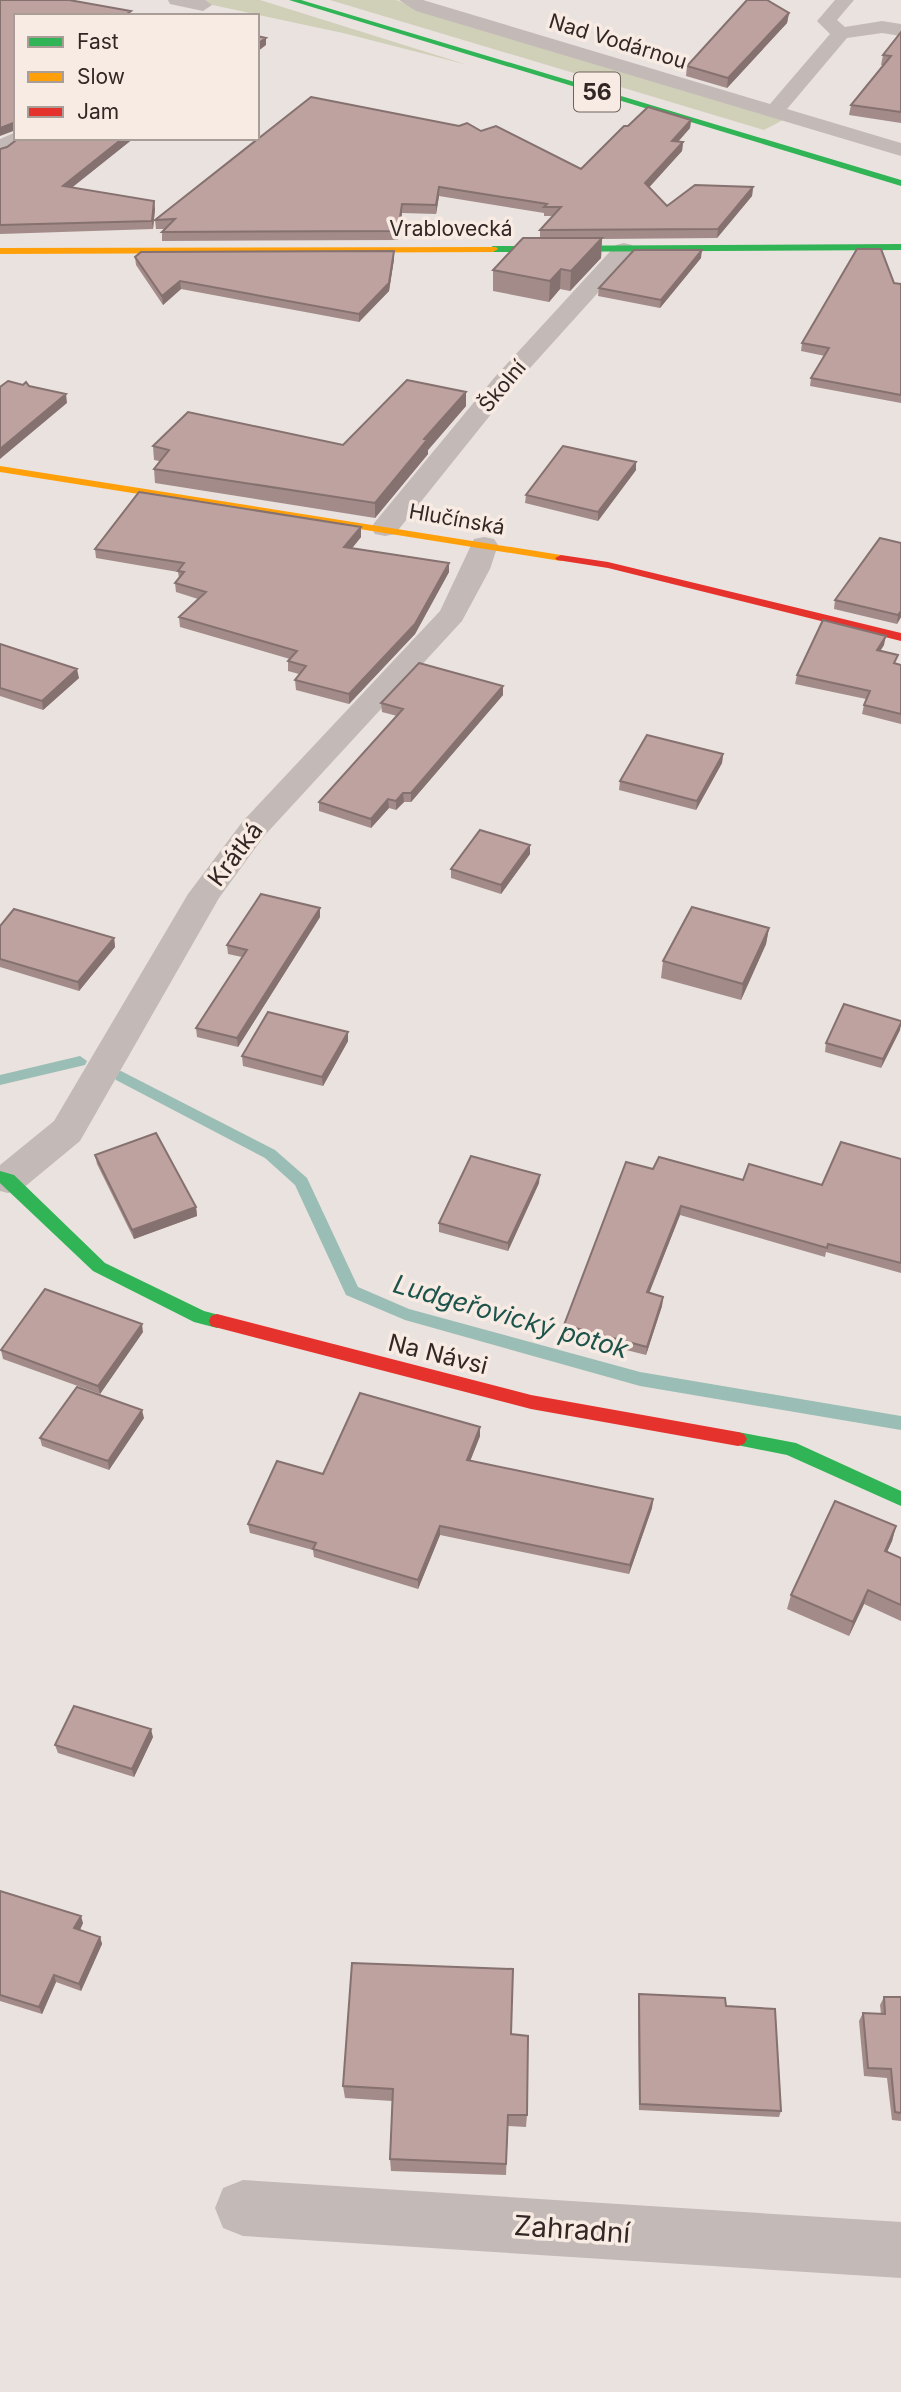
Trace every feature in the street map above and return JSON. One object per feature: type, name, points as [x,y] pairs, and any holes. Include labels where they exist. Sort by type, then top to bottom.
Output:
[{"type":"street","points":[[177,0],[195,10]]},
{"type":"street","name":"56","points":[[293,0],[901,183]]},
{"type":"street","name":"Nad Vodárnou","points":[[408,0],[901,150]]},
{"type":"street","points":[[841,33],[826,21],[845,0]]},
{"type":"street","points":[[774,112],[841,33],[882,27],[901,30]]},
{"type":"street","name":"Vrablovecká","points":[[0,251],[901,247]]},
{"type":"street","name":"Školní","points":[[385,528],[503,383],[624,250]]},
{"type":"street","name":"Hlučínská","points":[[0,469],[608,565],[901,637]]},
{"type":"street","name":"Krátká","points":[[4,1178],[68,1131],[205,894],[254,828],[452,615],[476,569],[484,545]]},
{"type":"street","name":"Na Návsi","points":[[4,1178],[99,1267],[201,1317],[531,1402],[790,1448],[901,1499]]},
{"type":"street","name":"Zahradní","points":[[243,2208],[901,2250]]},
{"type":"green space","points":[[189,0],[260,0],[468,65],[343,33]]},
{"type":"green space","points":[[330,0],[396,0],[444,18],[783,120],[764,130]]},
{"type":"building","points":[[0,0],[69,0],[131,11],[127,14],[14,14],[14,123],[0,128]]},
{"type":"building","points":[[747,0],[767,0],[789,13],[728,78],[687,66]]},
{"type":"building","points":[[901,32],[901,112],[851,105],[891,56],[883,55]]},
{"type":"building","points":[[311,97],[459,126],[467,123],[481,131],[496,126],[581,169],[624,126],[628,126],[648,107],[691,120],[672,141],[683,142],[645,183],[667,206],[695,185],[753,187],[718,229],[540,230],[561,207],[544,207],[547,204],[439,187],[436,205],[402,204],[398,231],[162,232],[175,219],[155,220]]},
{"type":"building","points":[[16,140],[120,140],[63,186],[154,201],[152,221],[0,225],[0,149]]},
{"type":"building","points":[[523,238],[602,238],[571,271],[561,269],[550,281],[493,270]]},
{"type":"building","points":[[857,249],[881,249],[894,283],[901,284],[901,395],[811,378],[829,348],[802,343]]},
{"type":"building","points":[[634,250],[702,250],[661,300],[599,288]]},
{"type":"building","points":[[394,251],[389,283],[359,314],[180,281],[162,296],[135,257],[141,252]]},
{"type":"building","points":[[407,380],[466,392],[424,439],[427,440],[375,503],[154,469],[169,450],[153,446],[188,412],[343,445]]},
{"type":"building","points":[[8,381],[23,385],[26,382],[29,386],[66,394],[0,449],[0,387]]},
{"type":"building","points":[[563,446],[636,462],[598,512],[526,495]]},
{"type":"building","points":[[139,492],[361,527],[344,547],[449,563],[415,624],[349,694],[295,680],[306,666],[288,661],[297,651],[179,617],[206,592],[175,583],[184,572],[178,571],[184,563],[95,549]]},
{"type":"building","points":[[880,538],[901,543],[901,611],[898,615],[835,600]]},
{"type":"building","points":[[823,620],[886,636],[877,650],[898,655],[894,663],[901,665],[901,714],[864,705],[870,691],[797,675]]},
{"type":"building","points":[[0,644],[77,669],[42,701],[0,688]]},
{"type":"building","points":[[419,663],[503,686],[411,793],[403,793],[396,801],[388,799],[371,819],[319,802],[403,709],[381,703]]},
{"type":"building","points":[[647,735],[723,754],[697,801],[620,781]]},
{"type":"building","points":[[480,830],[530,845],[501,885],[451,869]]},
{"type":"building","points":[[261,894],[320,908],[237,1038],[196,1028],[247,950],[227,945]]},
{"type":"building","points":[[692,907],[769,928],[743,984],[663,961]]},
{"type":"building","points":[[14,909],[114,938],[78,982],[0,959],[0,926]]},
{"type":"building","points":[[844,1004],[901,1021],[883,1059],[826,1043]]},
{"type":"building","points":[[268,1012],[348,1032],[322,1077],[242,1056]]},
{"type":"building","points":[[156,1133],[196,1207],[132,1230],[95,1155]]},
{"type":"building","points":[[841,1142],[901,1159],[901,1263],[828,1244],[827,1248],[681,1206],[647,1292],[663,1297],[647,1347],[564,1325],[626,1162],[653,1169],[659,1157],[743,1180],[749,1164],[822,1185]]},
{"type":"building","points":[[471,1156],[540,1175],[508,1243],[439,1223]]},
{"type":"building","points":[[45,1289],[142,1324],[98,1386],[1,1350]]},
{"type":"building","points":[[77,1387],[142,1410],[108,1461],[40,1438]]},
{"type":"building","points":[[360,1393],[480,1427],[467,1460],[653,1499],[630,1565],[440,1526],[418,1580],[313,1549],[316,1543],[248,1524],[277,1461],[323,1474]]},
{"type":"building","points":[[835,1501],[896,1526],[885,1551],[901,1558],[901,1605],[868,1590],[853,1622],[791,1595]]},
{"type":"building","points":[[74,1706],[151,1729],[132,1769],[55,1745]]},
{"type":"building","points":[[0,1891],[81,1916],[74,1928],[100,1937],[79,1984],[54,1975],[39,2007],[0,1995]]},
{"type":"building","points":[[352,1963],[513,1969],[511,2034],[528,2036],[527,2115],[508,2115],[506,2164],[390,2159],[393,2089],[343,2086]]},
{"type":"building","points":[[639,1994],[725,1998],[726,2006],[775,2009],[781,2111],[640,2104]]},
{"type":"building","points":[[884,1997],[901,1997],[901,2113],[895,2112],[891,2069],[868,2068],[863,2013],[885,2014]]},
{"type":"waterway","name":"Ludgeřovický potok","points":[[0,1080],[80,1061]]},
{"type":"waterway","name":"Ludgeřovický potok","points":[[121,1076],[270,1154],[301,1182],[352,1291],[405,1314],[640,1379],[901,1423]]},
{"type":"traffic: fast","points":[[293,0],[901,183]]},
{"type":"traffic: fast","points":[[493,249],[901,247]]},
{"type":"traffic: fast","points":[[0,1177],[8,1179],[99,1267],[200,1317],[217,1321]]},
{"type":"traffic: fast","points":[[738,1439],[790,1448],[901,1499]]},
{"type":"traffic: slow","points":[[0,251],[493,249]]},
{"type":"traffic: slow","points":[[0,469],[561,558]]},
{"type":"traffic: jam","points":[[561,558],[608,565],[901,637]]},
{"type":"traffic: jam","points":[[217,1321],[531,1402],[738,1439]]}]
